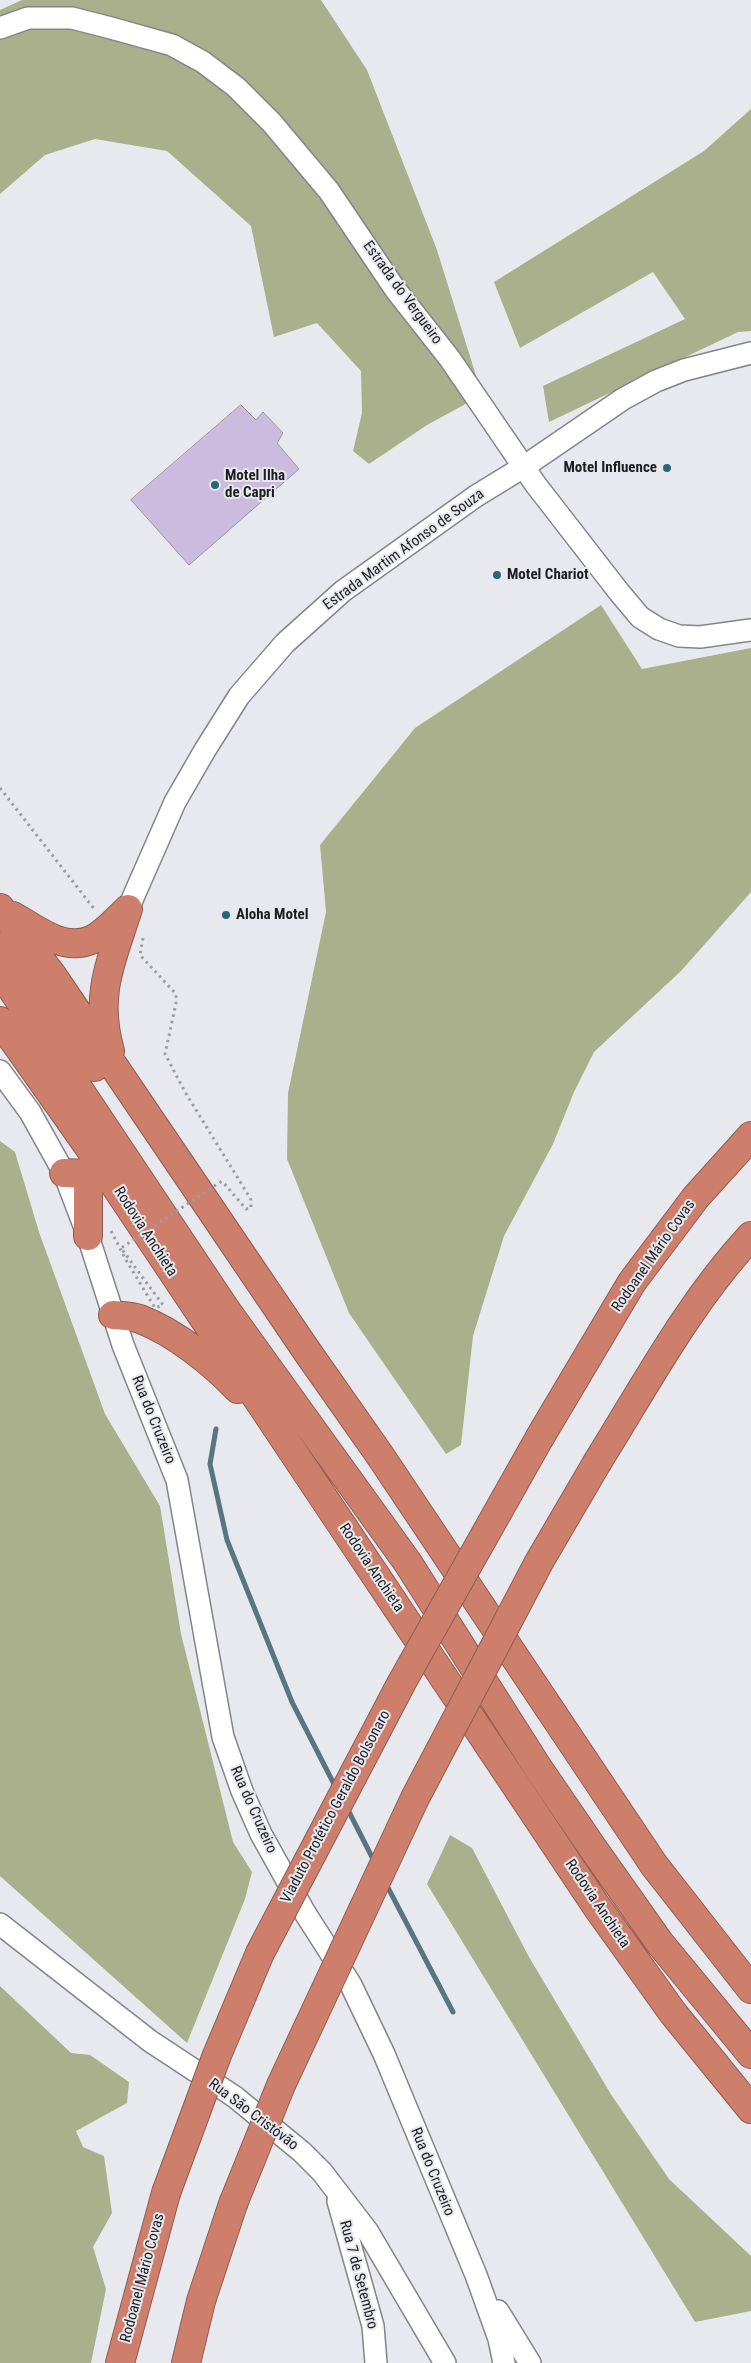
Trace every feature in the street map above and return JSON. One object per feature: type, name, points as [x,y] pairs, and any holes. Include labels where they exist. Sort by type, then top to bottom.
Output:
[{"type":"highway","points":[[0,908],[59,942],[73,944],[92,940],[128,909]]},
{"type":"highway","points":[[0,908],[52,974],[306,1350],[379,1454],[654,1865],[751,1990]]},
{"type":"highway","points":[[114,1067],[104,1027],[103,996],[108,973],[128,909]]},
{"type":"highway","points":[[0,946],[121,1100],[153,1134],[169,1146]]},
{"type":"highway","name":"Rodovia Anchieta","points":[[0,971],[226,1310],[408,1563],[538,1768],[587,1839],[660,1942],[751,2054]]},
{"type":"highway","name":"Rodovia Anchieta","points":[[0,1021],[83,1168],[281,1434],[597,1907],[674,2013],[751,2109]]},
{"type":"highway","name":"Rodoanel Mário Covas","points":[[540,1437],[632,1282],[696,1197],[751,1136]]},
{"type":"highway","points":[[83,1168],[98,1232]]},
{"type":"highway","points":[[186,2363],[201,2301],[232,2204],[281,2085],[416,1798],[539,1562],[598,1462],[684,1322],[731,1257],[751,1236]]},
{"type":"highway","points":[[113,1315],[139,1318],[174,1337],[236,1386],[281,1434]]},
{"type":"highway","name":"Viaduto Protético Geraldo Bolsonaro","points":[[166,2193],[217,2055],[260,1953],[402,1682],[540,1437]]},
{"type":"highway","name":"Rodoanel Mário Covas","points":[[120,2363],[166,2193]]},
{"type":"street","name":"Estrada do Vergueiro","points":[[0,28],[28,18],[72,18],[172,46],[203,62],[236,87],[272,123],[333,197],[395,288],[450,359],[525,466],[536,485],[640,617],[659,629],[679,636],[700,637],[751,630]]},
{"type":"street","name":"Estrada Martim Afonso de Souza","points":[[128,909],[175,802],[204,750],[238,696],[285,643],[344,591],[476,496],[525,466],[623,399],[656,381],[707,363],[751,353]]},
{"type":"street","points":[[0,1071],[30,1112],[83,1168]]},
{"type":"street","name":"Rua do Cruzeiro","points":[[98,1232],[113,1315],[177,1480],[223,1737],[242,1791],[261,1834],[305,1913],[351,1985],[384,2054],[476,2275],[499,2338],[504,2363]]},
{"type":"street","name":"Rua São Cristóvão","points":[[0,1924],[150,2041],[235,2097],[302,2152],[335,2187],[368,2232],[445,2363]]},
{"type":"street","name":"Rua 7 de Setembro","points":[[335,2187],[374,2326],[376,2363]]},
{"type":"street","name":"Rua do Cruzeiro","points":[[476,2275],[530,2363]]},
{"type":"path","points":[[0,788],[97,912]]},
{"type":"path","points":[[98,1232],[126,1260],[156,1308],[163,1305],[121,1248],[222,1181],[246,1209],[251,1208],[251,1200],[185,1092],[165,1054],[176,1003],[176,994],[140,955],[144,931]]},
{"type":"path","points":[[126,1238],[132,1244]]},
{"type":"green space","points":[[22,0],[321,0],[367,70],[437,250],[482,395],[427,425],[369,464],[353,451],[362,413],[361,371],[317,323],[274,337],[251,226],[167,151],[95,139],[45,155],[0,194],[0,10]]},
{"type":"green space","points":[[751,109],[751,331],[738,332],[549,422],[543,386],[685,319],[653,272],[520,348],[494,282],[704,151]]},
{"type":"green space","points":[[601,605],[642,669],[751,648],[751,892],[681,971],[594,1052],[574,1092],[553,1144],[504,1236],[473,1336],[461,1445],[446,1454],[349,1313],[287,1159],[288,1093],[326,912],[320,845],[415,728]]},
{"type":"green space","points":[[0,1141],[15,1152],[39,1232],[105,1414],[160,1506],[181,1634],[233,1842],[252,1872],[245,1899],[187,2043],[0,1876]]},
{"type":"green space","points":[[450,1835],[472,1848],[529,1957],[612,2096],[669,2179],[751,2256],[751,2311],[695,2322],[427,1884]]},
{"type":"green space","points":[[0,1986],[71,2053],[90,2055],[129,2082],[127,2103],[76,2131],[83,2147],[104,2156],[112,2213],[93,2247],[106,2289],[91,2363],[0,2363]]},
{"type":"building","name":"Motel Ilha de Capri","points":[[241,405],[256,420],[263,412],[283,433],[277,443],[299,469],[189,565],[131,500]]},
{"type":"waterway","points":[[216,1429],[210,1464],[227,1540],[292,1702],[336,1788]]},
{"type":"waterway","points":[[346,1806],[374,1861]]},
{"type":"waterway","points":[[385,1882],[453,2012]]},
{"type":"place","name":"Motel Influence","points":[[667,468]]},
{"type":"place","name":"Motel Ilha de Capri","points":[[215,485]]},
{"type":"place","name":"Motel Chariot","points":[[497,575]]},
{"type":"place","name":"Aloha Motel","points":[[226,915]]}]
